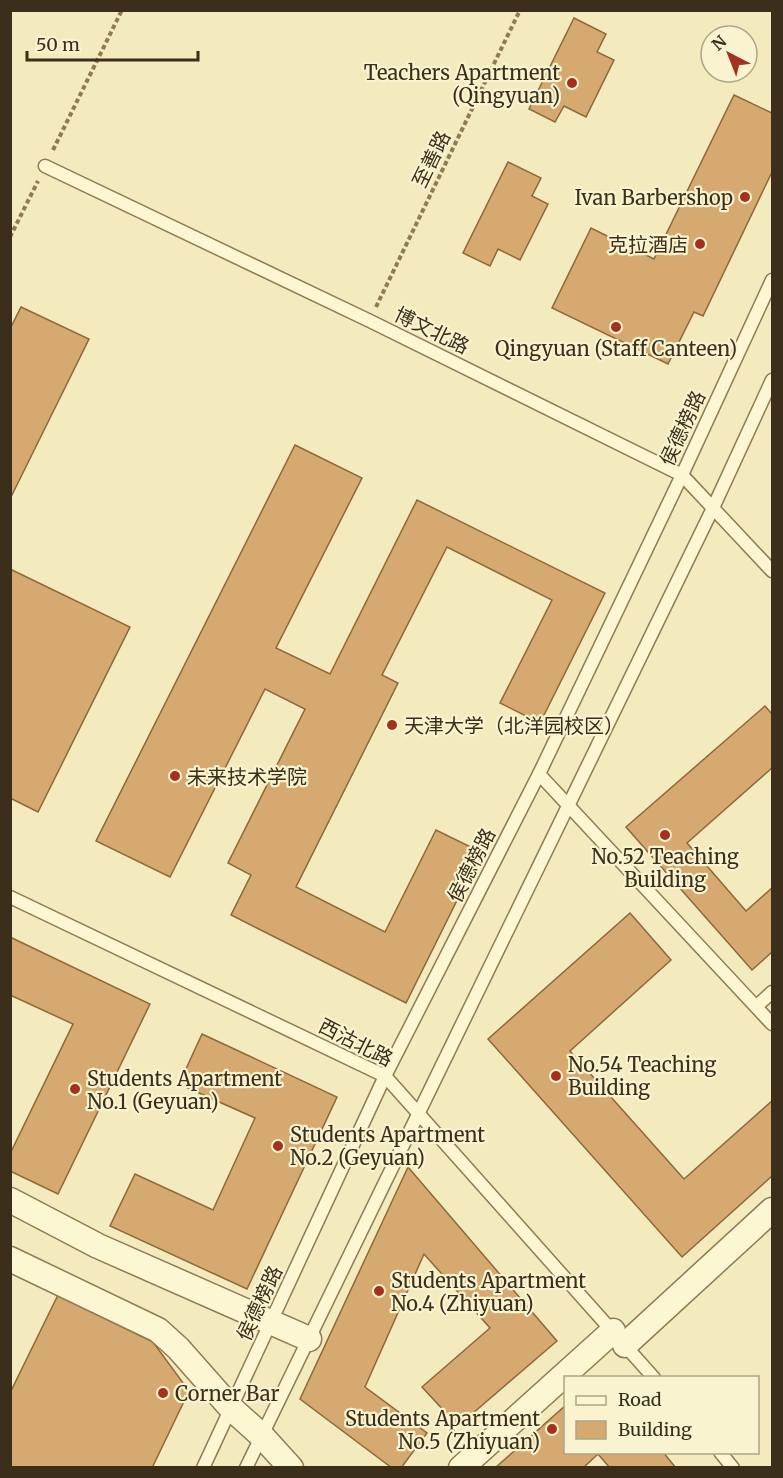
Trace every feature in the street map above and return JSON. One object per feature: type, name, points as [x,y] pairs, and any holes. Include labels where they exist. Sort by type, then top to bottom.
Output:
[{"type":"street","points":[[10,1200],[98,1246],[309,1339]]},
{"type":"street","points":[[572,1376],[772,1210]]},
{"type":"street","points":[[10,1259],[158,1330],[178,1348],[231,1408],[291,1467]]},
{"type":"street","points":[[461,1467],[564,1383]]},
{"type":"lane","name":"博文北路","points":[[45,166],[370,321],[682,475],[772,571]]},
{"type":"lane","name":"侯德榜路","points":[[203,1467],[385,1076],[539,774],[772,280]]},
{"type":"lane","points":[[246,1467],[713,508],[772,380]]},
{"type":"lane","points":[[539,774],[772,1024]]},
{"type":"lane","name":"西沽北路","points":[[10,897],[385,1076],[653,1376]]},
{"type":"lane","points":[[757,1006],[772,992]]},
{"type":"lane","points":[[722,1454],[733,1467]]},
{"type":"path","points":[[10,237],[122,10]]},
{"type":"path","name":"至善路","points":[[370,321],[520,10]]},
{"type":"building","name":"Teachers Apartment (Qingyuan)","points":[[574,18],[606,34],[597,52],[614,60],[586,117],[564,106],[555,122],[529,109]]},
{"type":"building","name":"克拉酒店","points":[[734,95],[772,113],[772,172],[703,316],[694,312],[668,364],[552,308],[591,228],[654,259]]},
{"type":"building","name":"Teachers Apartment (Qingyuan)","points":[[508,162],[541,178],[532,196],[548,204],[520,260],[498,249],[490,266],[463,253]]},
{"type":"building","points":[[21,307],[89,339],[10,499],[10,329]]},
{"type":"building","name":"未来技术学院","points":[[295,445],[362,478],[276,648],[330,674],[417,500],[605,593],[540,723],[500,703],[552,600],[447,547],[382,675],[398,683],[296,887],[385,932],[436,830],[481,852],[406,1003],[231,915],[251,875],[228,863],[305,709],[265,689],[170,877],[96,841]]},
{"type":"building","points":[[10,569],[130,627],[38,812],[10,798]]},
{"type":"building","name":"No.52 Teaching Building","points":[[765,706],[772,714],[772,768],[687,843],[746,911],[772,888],[772,952],[752,970],[626,827]]},
{"type":"building","name":"No.54 Teaching Building","points":[[630,913],[671,960],[570,1051],[684,1179],[772,1101],[772,1176],[682,1257],[488,1039]]},
{"type":"building","name":"Students Apartment No.1 (Geyuan)","points":[[10,937],[150,1004],[58,1194],[10,1171],[10,1154],[73,1024],[10,995]]},
{"type":"building","name":"Students Apartment No.2 (Geyuan)","points":[[202,1034],[337,1097],[247,1289],[110,1226],[135,1174],[213,1210],[255,1118],[179,1084]]},
{"type":"building","name":"Students Apartment No.4 (Zhiyuan)","points":[[408,1167],[557,1341],[458,1426],[422,1387],[490,1328],[424,1254],[365,1387],[427,1433],[401,1468],[392,1468],[300,1399]]},
{"type":"building","points":[[58,1295],[153,1342],[189,1391],[152,1468],[10,1468],[10,1393]]},
{"type":"building","name":"Students Apartment No.5 (Zhiyuan)","points":[[564,1407],[564,1454],[598,1454],[583,1468],[495,1468]]},
{"type":"building","name":"Students Apartment No.5 (Zhiyuan)","points":[[598,1454],[665,1454],[676,1468],[610,1468]]},
{"type":"place","name":"Teachers Apartment (Qingyuan)","points":[[572,83]]},
{"type":"place","name":"Ivan Barbershop","points":[[745,197]]},
{"type":"place","name":"克拉酒店","points":[[700,244]]},
{"type":"place","name":"Qingyuan (Staff Canteen)","points":[[616,327]]},
{"type":"place","name":"天津大学（北洋园校区）","points":[[392,725]]},
{"type":"place","name":"未来技术学院","points":[[175,776]]},
{"type":"place","name":"No.52 Teaching Building","points":[[665,835]]},
{"type":"place","name":"No.54 Teaching Building","points":[[556,1076]]},
{"type":"place","name":"Students Apartment No.1 (Geyuan)","points":[[75,1089]]},
{"type":"place","name":"Students Apartment No.2 (Geyuan)","points":[[278,1146]]},
{"type":"place","name":"Students Apartment No.4 (Zhiyuan)","points":[[379,1291]]},
{"type":"place","name":"Corner Bar","points":[[163,1393]]},
{"type":"place","name":"Students Apartment No.5 (Zhiyuan)","points":[[552,1429]]}]
